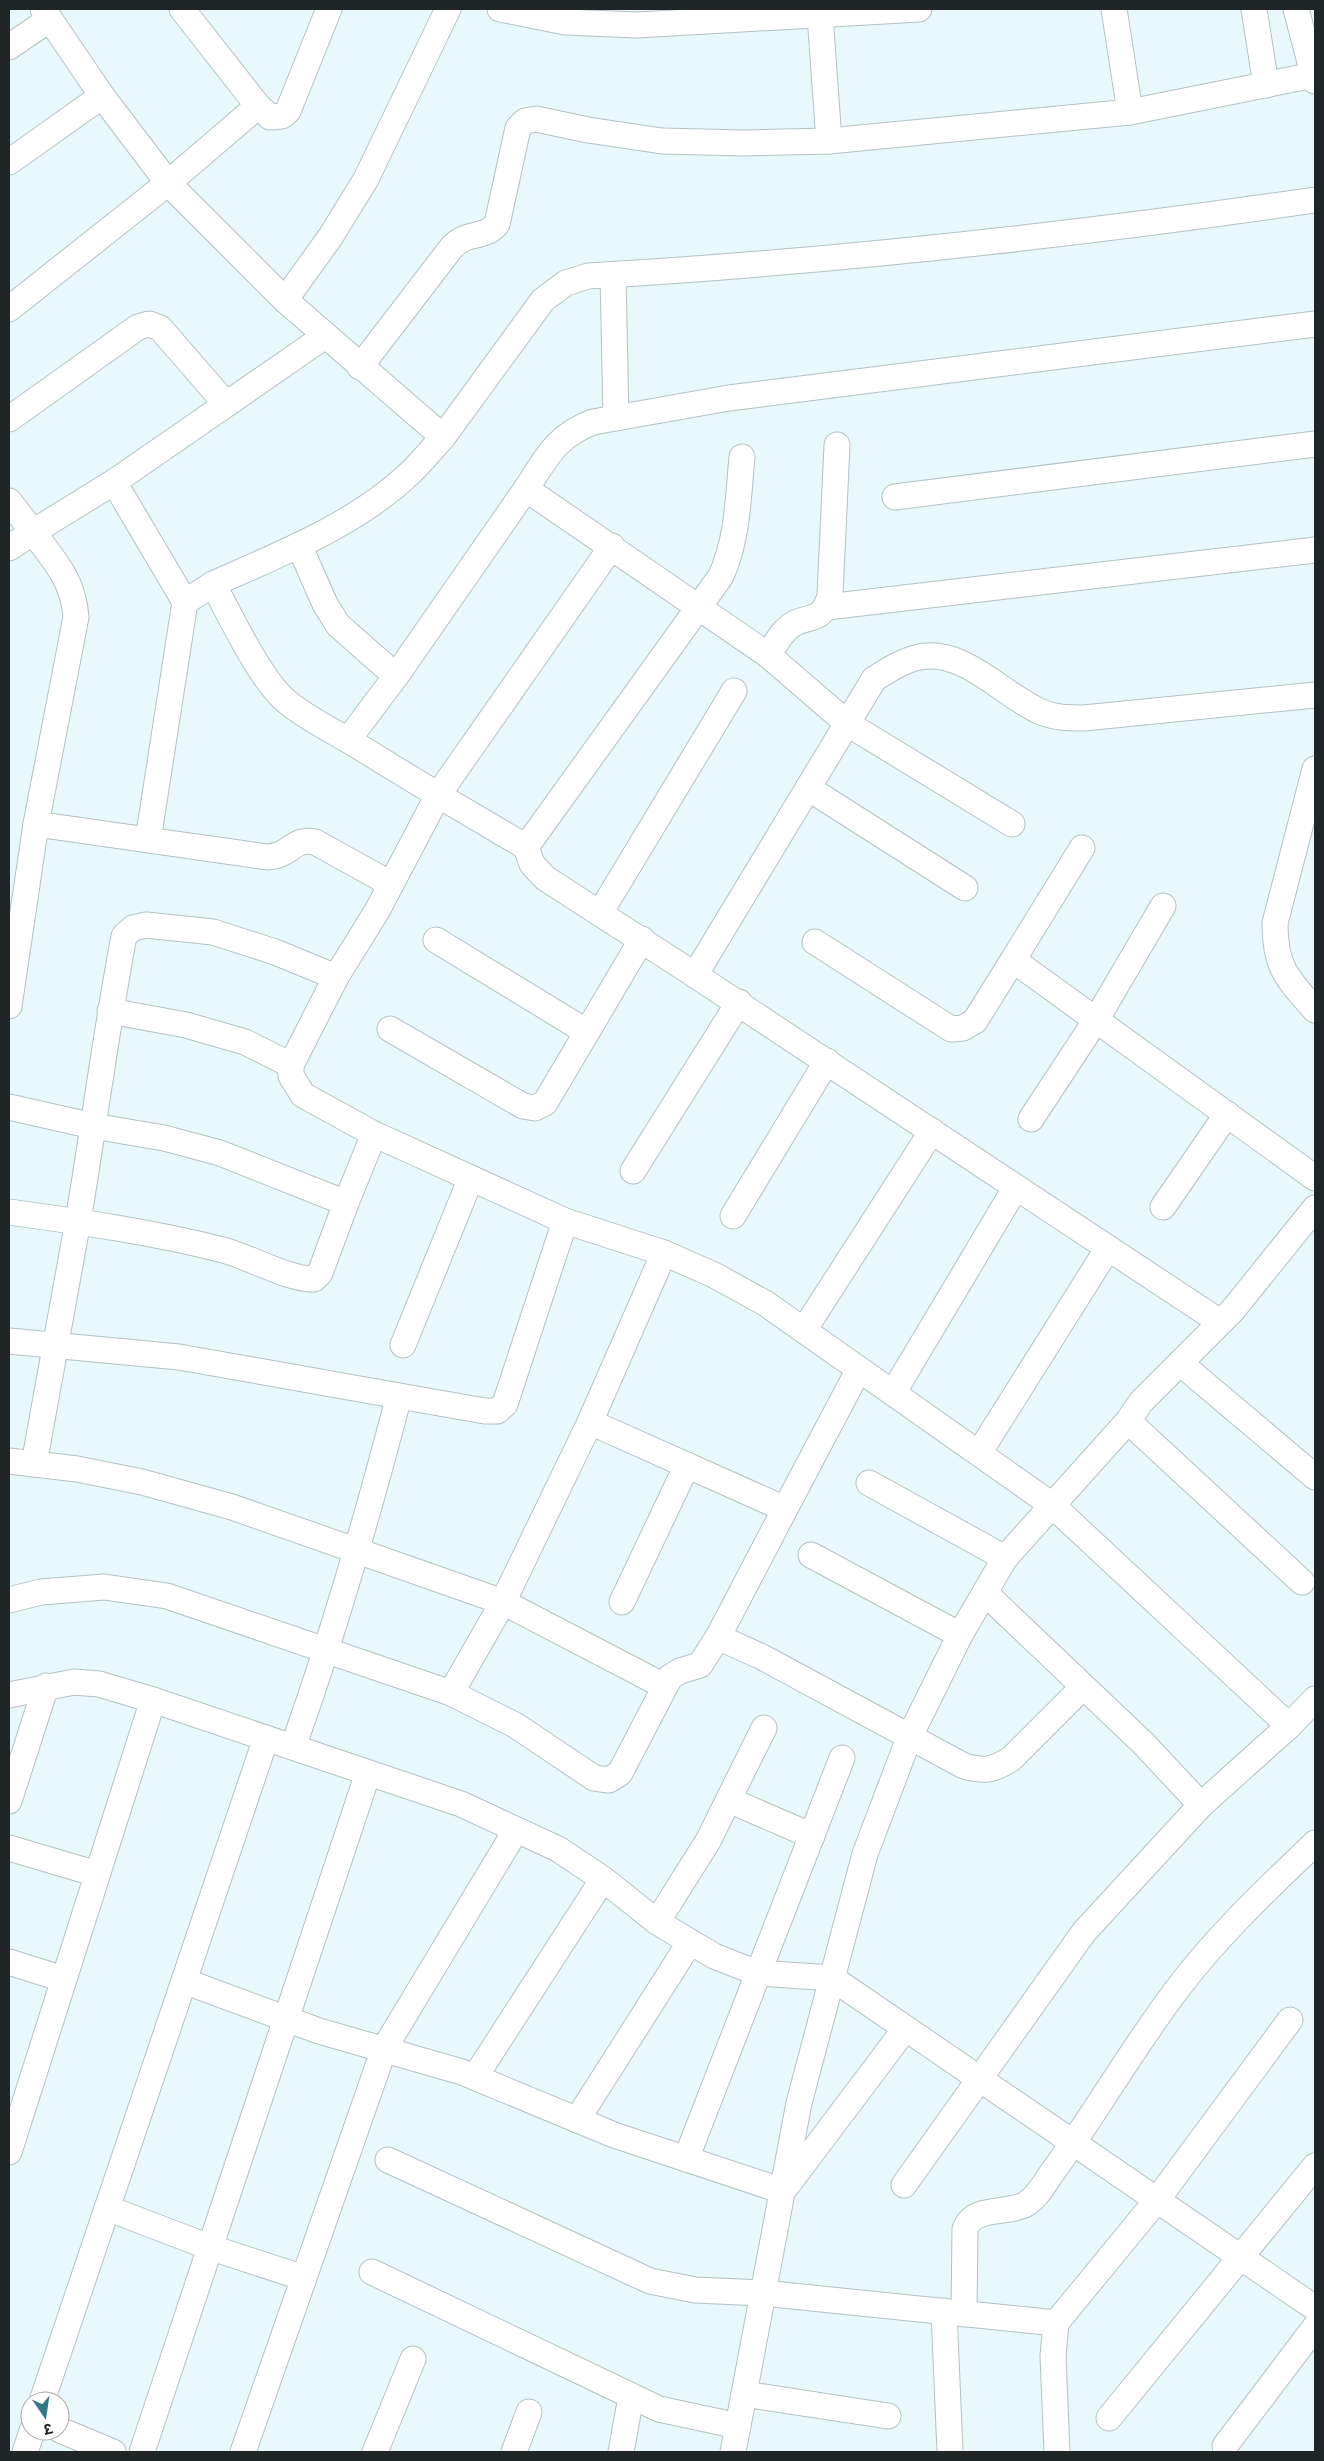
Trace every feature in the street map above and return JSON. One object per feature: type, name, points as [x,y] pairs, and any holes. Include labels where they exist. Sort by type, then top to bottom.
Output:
[{"type":"street","points":[[182,9],[258,106],[270,117],[282,116],[288,111],[329,9]]},
{"type":"street","points":[[285,300],[331,236],[366,179],[448,9]]},
{"type":"street","points":[[500,9],[565,22],[637,25],[919,9]]},
{"type":"street","points":[[1114,9],[1130,112]]},
{"type":"street","points":[[1254,9],[1266,85]]},
{"type":"street","points":[[360,367],[460,238],[490,231],[497,224],[518,128],[525,121],[536,119],[588,130],[662,141],[744,143],[829,141],[1130,112],[1266,85],[1315,78],[1296,9]]},
{"type":"street","points":[[9,47],[46,14],[102,96],[168,183],[285,300],[442,437]]},
{"type":"street","points":[[820,16],[829,141]]},
{"type":"street","points":[[9,162],[102,96]]},
{"type":"street","points":[[9,309],[168,183],[258,106]]},
{"type":"street","points":[[185,602],[213,584],[299,545],[357,514],[409,474],[442,437],[543,300],[566,282],[588,276],[755,265],[964,246],[1135,226],[1315,200]]},
{"type":"street","points":[[613,274],[616,418]]},
{"type":"street","points":[[9,419],[138,327],[149,324],[160,328],[226,404]]},
{"type":"street","points":[[348,740],[396,676],[559,440],[575,428],[593,422],[729,398],[1315,324]]},
{"type":"street","points":[[9,548],[114,482],[325,336]]},
{"type":"street","points":[[895,497],[1315,444]]},
{"type":"street","points":[[768,655],[787,628],[821,614],[827,607],[830,595],[837,445]]},
{"type":"street","points":[[526,847],[700,608],[721,576],[730,555],[734,536],[742,457]]},
{"type":"street","points":[[114,482],[185,602],[148,840]]},
{"type":"street","points":[[526,489],[612,546],[768,655],[848,724],[1012,824]]},
{"type":"street","points":[[9,501],[66,576],[74,596],[76,617],[36,824],[9,1006]]},
{"type":"street","points":[[299,545],[324,604],[338,625],[396,676]]},
{"type":"street","points":[[612,546],[438,795],[391,884],[336,977],[291,1064],[291,1076],[303,1095],[374,1134],[565,1221],[664,1253],[714,1275],[765,1303],[1052,1505],[1289,1726]]},
{"type":"street","points":[[827,607],[1315,550]]},
{"type":"street","points":[[213,584],[269,682],[279,694],[308,717],[526,847],[532,864],[545,878],[642,939],[695,976],[739,1002],[1220,1322]]},
{"type":"street","points":[[695,976],[874,679],[895,667],[916,658],[936,657],[959,662],[1038,711],[1059,718],[1084,718],[1315,695]]},
{"type":"street","points":[[600,913],[734,691]]},
{"type":"street","points":[[1315,769],[1275,923],[1275,949],[1286,977],[1315,1010]]},
{"type":"street","points":[[808,788],[965,888]]},
{"type":"street","points":[[36,824],[268,857],[279,857],[297,842],[306,840],[315,842],[391,884]]},
{"type":"street","points":[[815,942],[951,1029],[963,1028],[975,1021],[1082,848]]},
{"type":"street","points":[[1031,1119],[1096,1020],[1163,906]]},
{"type":"street","points":[[34,1464],[54,1345],[78,1222],[110,1011],[124,936],[133,928],[146,925],[213,932],[275,952],[336,977]]},
{"type":"street","points":[[390,1029],[523,1106],[534,1108],[545,1103],[642,939]]},
{"type":"street","points":[[436,940],[587,1032]]},
{"type":"street","points":[[1013,960],[1315,1178]]},
{"type":"street","points":[[633,1171],[739,1002]]},
{"type":"street","points":[[110,1011],[186,1025],[236,1040],[291,1064]]},
{"type":"street","points":[[733,1216],[827,1061]]},
{"type":"street","points":[[9,1107],[93,1126],[164,1138],[220,1153],[346,1203]]},
{"type":"street","points":[[1163,1207],[1227,1114]]},
{"type":"street","points":[[804,1330],[932,1131]]},
{"type":"street","points":[[9,1212],[183,1240],[244,1255],[303,1279],[314,1279],[320,1273],[374,1134]]},
{"type":"street","points":[[403,1345],[471,1178]]},
{"type":"street","points":[[893,1393],[1016,1187]]},
{"type":"street","points":[[734,2452],[800,2103],[865,1854],[909,1738],[960,1635],[1005,1558],[1128,1421],[1141,1402],[1220,1322],[1315,1208]]},
{"type":"street","points":[[9,1341],[180,1357],[486,1411],[497,1411],[505,1404],[565,1221]]},
{"type":"street","points":[[979,1453],[1108,1248]]},
{"type":"street","points":[[451,1693],[503,1602],[590,1422],[664,1253]]},
{"type":"street","points":[[1180,1363],[1315,1477]]},
{"type":"street","points":[[9,1600],[41,1592],[104,1587],[167,1596],[451,1693],[515,1725],[594,1778],[609,1780],[620,1773],[670,1677],[680,1671],[700,1665],[718,1637],[859,1369]]},
{"type":"street","points":[[294,1747],[328,1651],[358,1552],[400,1396]]},
{"type":"street","points":[[1128,1421],[1302,1582]]},
{"type":"street","points":[[590,1422],[786,1509]]},
{"type":"street","points":[[9,1461],[77,1469],[142,1482],[232,1507],[503,1602],[664,1686]]},
{"type":"street","points":[[622,1602],[688,1465]]},
{"type":"street","points":[[870,1483],[1005,1558]]},
{"type":"street","points":[[811,1555],[960,1635]]},
{"type":"street","points":[[985,1593],[1143,1743],[1201,1805]]},
{"type":"street","points":[[718,1637],[762,1657],[909,1738],[964,1766],[980,1771],[997,1768],[1011,1759],[1083,1686]]},
{"type":"street","points":[[9,1695],[46,1686],[74,1682],[99,1684],[153,1700],[461,1804],[558,1849],[603,1879],[657,1922],[714,1956],[757,1973],[832,1978],[1315,2308]]},
{"type":"street","points":[[9,1801],[46,1686]]},
{"type":"street","points":[[904,2184],[1084,1932],[1201,1805],[1289,1726],[1315,1699]]},
{"type":"street","points":[[9,2152],[153,1700]]},
{"type":"street","points":[[657,1922],[708,1840],[764,1728]]},
{"type":"street","points":[[45,2391],[266,1738]]},
{"type":"street","points":[[686,2159],[842,1758]]},
{"type":"street","points":[[142,2452],[368,1773]]},
{"type":"street","points":[[729,1800],[812,1836]]},
{"type":"street","points":[[243,2452],[384,2049],[516,1830]]},
{"type":"street","points":[[950,2452],[954,2312],[965,2229],[968,2221],[979,2214],[1008,2210],[1026,2205],[1037,2194],[1074,2144],[1175,1992],[1243,1912],[1315,1843]]},
{"type":"street","points":[[9,1848],[97,1874]]},
{"type":"street","points":[[475,2077],[603,1879]]},
{"type":"street","points":[[577,2120],[690,1942]]},
{"type":"street","points":[[9,1962],[63,1979]]},
{"type":"street","points":[[184,1981],[285,2018],[475,2077],[614,2135],[783,2191]]},
{"type":"street","points":[[1057,2452],[1053,2356],[1056,2323],[1157,2200],[1290,2020]]},
{"type":"street","points":[[783,2191],[905,2029]]},
{"type":"street","points":[[388,2160],[650,2281],[695,2290],[763,2293],[1056,2323]]},
{"type":"street","points":[[1108,2418],[1239,2256],[1315,2166]]},
{"type":"street","points":[[107,2208],[209,2248],[304,2278]]},
{"type":"street","points":[[372,2272],[464,2314],[659,2409],[738,2426]]},
{"type":"street","points":[[1225,2446],[1315,2327]]},
{"type":"street","points":[[375,2452],[413,2359]]},
{"type":"street","points":[[744,2394],[888,2416]]},
{"type":"street","points":[[621,2452],[631,2397]]},
{"type":"street","points":[[514,2452],[529,2412]]},
{"type":"street","points":[[70,2434],[113,2452]]}]
